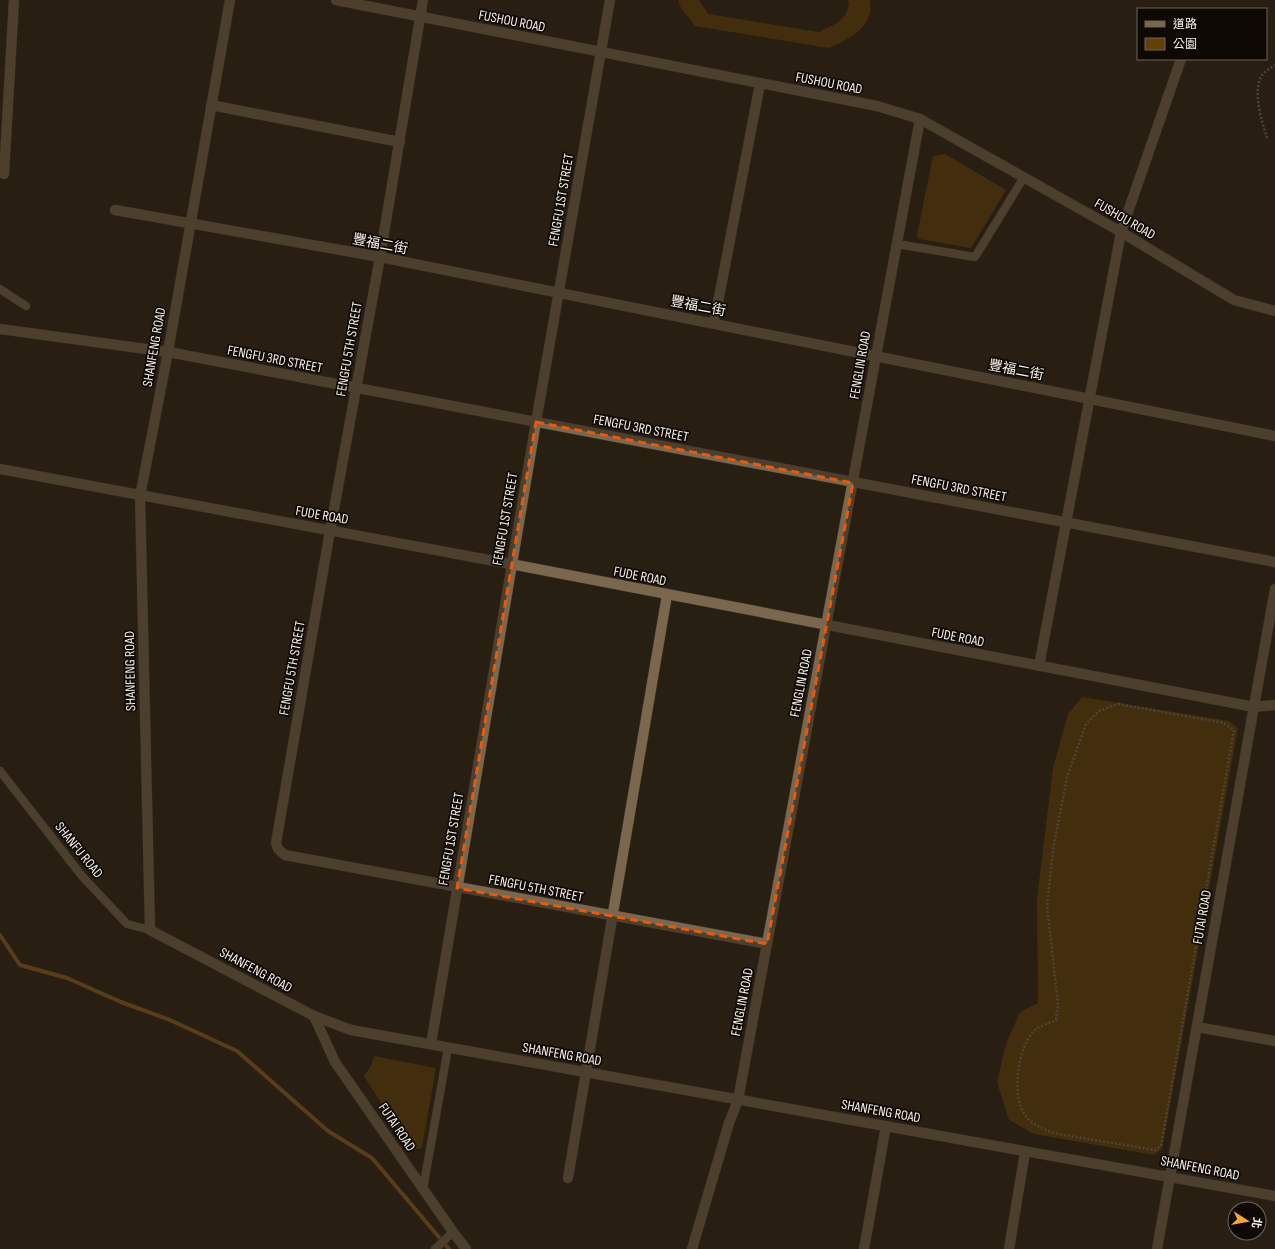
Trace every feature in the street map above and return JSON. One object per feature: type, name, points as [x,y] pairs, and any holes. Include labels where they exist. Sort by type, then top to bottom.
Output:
[{"type":"street","points":[[4,174],[14,0]]},
{"type":"street","name":"SHANFENG ROAD","points":[[230,0],[168,352],[140,496],[150,930],[314,1016],[351,1030],[1275,1196]]},
{"type":"street","name":"FUSHOU ROAD","points":[[336,0],[877,106],[920,118],[1120,232],[1234,300],[1275,311]]},
{"type":"street","name":"FENGFU 5TH STREET","points":[[423,0],[380,258],[330,531],[276,843],[278,848],[285,855],[613,917],[767,944]]},
{"type":"street","name":"FENGFU 1ST STREET","points":[[431,1044],[511,564],[610,0]]},
{"type":"street","points":[[1039,666],[1120,232],[1181,60]]},
{"type":"street","points":[[714,323],[760,84]]},
{"type":"street","points":[[211,105],[400,142]]},
{"type":"street","name":"FENGLIN ROAD","points":[[692,1249],[728,1123],[738,1100],[854,483],[920,118]]},
{"type":"street","name":"豐福二街","points":[[115,210],[191,222],[714,323],[1275,436]]},
{"type":"street","name":"FENGFU 3RD STREET","points":[[0,329],[168,352],[356,389],[1275,562]]},
{"type":"street","name":"FUDE ROAD","points":[[0,469],[511,564],[826,626],[1254,707],[1275,705]]},
{"type":"street","name":"FUTAI ROAD","points":[[1157,1249],[1275,589]]},
{"type":"street","points":[[568,1178],[667,595]]},
{"type":"street","name":"FUTAI ROAD","points":[[314,1016],[335,1062],[422,1189],[466,1249]]},
{"type":"street","points":[[1197,1027],[1275,1041]]},
{"type":"street","points":[[864,1249],[886,1126]]},
{"type":"street","points":[[1009,1249],[1025,1152]]},
{"type":"lane","points":[[897,244],[975,257],[1024,177]]},
{"type":"lane","points":[[0,289],[26,306]]},
{"type":"lane","name":"SHANFU ROAD","points":[[0,771],[82,876],[122,919],[127,924],[150,930]]},
{"type":"lane","points":[[422,1189],[448,1048]]},
{"type":"lane","points":[[435,1249],[453,1232]]},
{"type":"path","points":[[1267,138],[1259,111],[1259,88],[1262,75],[1275,65]]},
{"type":"path","points":[[1118,704],[1224,723],[1234,730],[1233,738],[1161,1146],[1156,1150],[1058,1134],[1043,1130],[1028,1119],[1019,1104],[1018,1070],[1022,1050],[1035,1030],[1056,1020],[1058,1005],[1047,904],[1054,844],[1067,778],[1086,724],[1099,711],[1118,704]]},
{"type":"highlighted area","points":[[536,422],[853,483],[767,944],[457,888]]},
{"type":"green space","points":[[678,0],[699,0],[708,14],[819,32],[839,22],[846,14],[849,5],[848,0],[870,0],[870,9],[865,24],[853,36],[829,48],[695,26],[681,8]]},
{"type":"green space","points":[[945,154],[1006,190],[971,248],[919,239],[917,235],[933,156]]},
{"type":"green space","points":[[1082,697],[1229,721],[1238,728],[1162,1149],[1154,1155],[1034,1134],[1009,1120],[997,1082],[1006,1044],[1020,1012],[1038,1003],[1037,899],[1053,768],[1068,714]]},
{"type":"green space","points":[[374,1056],[436,1068],[422,1148],[411,1150],[364,1076],[371,1066]]},
{"type":"waterway","points":[[0,935],[20,965],[67,978],[121,1002],[170,1020],[237,1051],[328,1131],[372,1158],[449,1249]]}]
